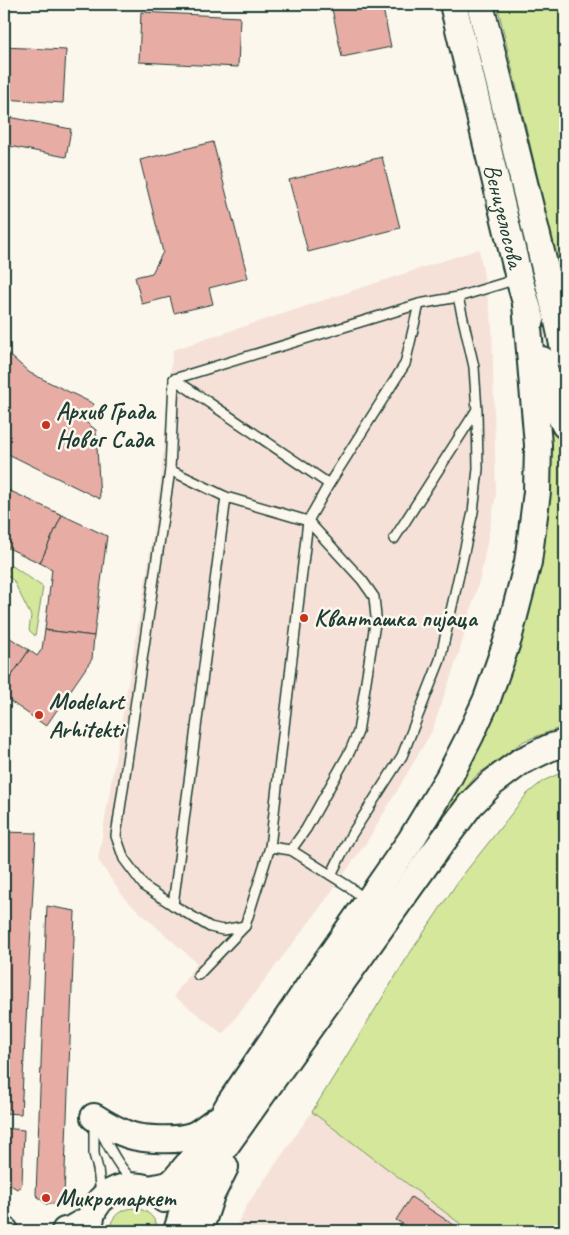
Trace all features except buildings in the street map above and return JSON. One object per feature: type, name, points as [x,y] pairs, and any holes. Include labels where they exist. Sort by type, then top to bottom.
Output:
[{"type":"main road","name":"Венизелосова","points":[[453,4],[526,304],[548,382],[565,425]]},
{"type":"main road","name":"Венизелосова","points":[[480,4],[562,326],[565,354]]},
{"type":"main road","points":[[65,1231],[94,1216],[112,1191],[124,1186],[144,1188],[169,1184],[186,1168],[304,993],[411,840],[449,778],[470,736],[487,699],[508,639],[528,562],[537,485],[538,445],[526,304]]},
{"type":"main road","points":[[184,1230],[185,1205],[190,1196],[433,854],[470,805],[492,783],[520,762],[548,748],[565,743]]},
{"type":"main road","points":[[94,1117],[130,1136],[173,1139],[192,1136],[222,1117]]},
{"type":"main road","points":[[144,1188],[161,1196],[170,1205],[184,1230]]},
{"type":"lane","points":[[174,379],[419,304],[458,297],[520,278]]},
{"type":"lane","points":[[331,875],[350,838],[402,756],[440,660],[473,512],[478,468],[474,367],[458,297]]},
{"type":"lane","points":[[198,975],[245,926],[270,846],[308,521],[329,484],[405,364],[419,304]]},
{"type":"lane","points":[[174,379],[170,470],[116,836],[124,859],[145,887],[173,906],[210,927],[223,930],[245,926]]},
{"type":"lane","points":[[174,379],[329,484]]},
{"type":"lane","points":[[394,539],[477,411]]},
{"type":"lane","points":[[170,470],[226,498],[308,521],[362,580],[374,597],[376,617],[358,732],[350,751],[306,829],[291,850]]},
{"type":"lane","points":[[173,906],[226,498]]},
{"type":"lane","points":[[270,846],[291,850],[348,886],[368,902]]},
{"type":"lane","points":[[94,1117],[111,1151],[126,1174],[144,1188]]},
{"type":"lane","points":[[94,1117],[94,1154],[98,1169],[94,1216]]},
{"type":"shaded area","name":"Кванташка пијаца","points":[[479,249],[492,323],[496,495],[481,574],[459,653],[432,731],[368,840],[317,912],[223,1034],[174,996],[197,963],[125,899],[98,860],[161,479],[173,350]]},
{"type":"shaded area","points":[[312,1112],[485,1231],[233,1231],[249,1202]]},
{"type":"green space","points":[[497,4],[565,4],[565,294]]},
{"type":"green space","points":[[548,410],[565,442],[565,726],[524,741],[477,775],[431,829],[496,698]]},
{"type":"green space","points":[[11,565],[43,587],[35,636],[29,630],[31,616],[13,580],[5,574]]},
{"type":"green space","points":[[565,771],[565,1231],[470,1231],[312,1112],[408,956],[459,880],[527,794],[543,781]]},
{"type":"green space","points":[[136,1208],[145,1211],[151,1216],[156,1222],[158,1231],[109,1231],[112,1221],[121,1211]]},
{"type":"place","name":"Архив Града Новог Сада","points":[[46,425]]},
{"type":"place","name":"Кванташка пијаца","points":[[304,618]]},
{"type":"place","name":"Modelart Arhitekti","points":[[39,715]]},
{"type":"place","name":"Микромаркет","points":[[46,1198]]}]
